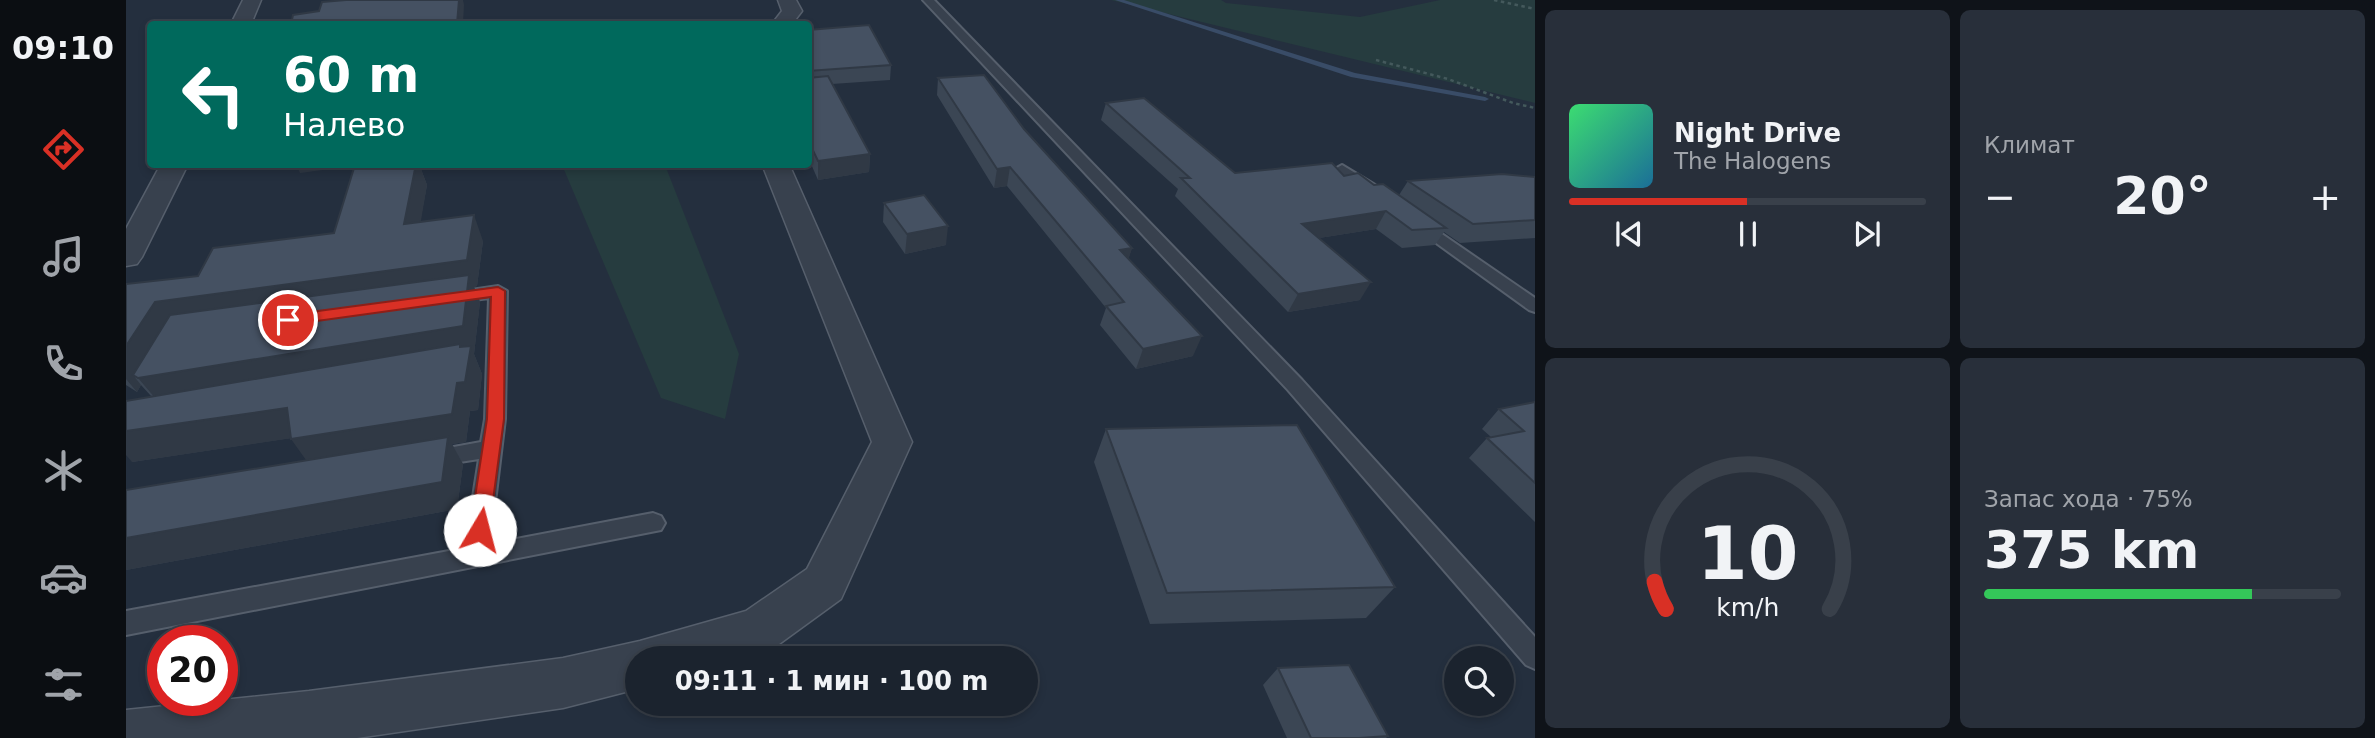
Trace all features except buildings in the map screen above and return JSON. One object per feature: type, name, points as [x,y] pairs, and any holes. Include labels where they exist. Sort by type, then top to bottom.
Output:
[{"type":"street","points":[[242,21],[252,0]]},
{"type":"street","points":[[784,21],[792,11],[787,0]]},
{"type":"street","points":[[126,257],[173,168]]},
{"type":"street","points":[[702,646],[758,631],[824,584],[892,442],[777,168]]},
{"type":"street","points":[[126,737],[309,718],[564,683],[625,667]]},
{"type":"lane","points":[[928,0],[1295,385],[1535,656]]},
{"type":"lane","points":[[1342,169],[1386,200]]},
{"type":"lane","points":[[1408,216],[1535,306]]},
{"type":"lane","points":[[429,300],[498,291],[490,360],[495,419],[476,557]]},
{"type":"lane","points":[[410,462],[491,449]]},
{"type":"lane","points":[[126,623],[653,523]]},
{"type":"path","points":[[1494,0],[1535,9]]},
{"type":"path","points":[[1376,60],[1448,79],[1513,103],[1535,108]]},
{"type":"green space","points":[[1111,0],[1221,0],[1226,3],[1360,17],[1440,0],[1535,0],[1535,103]]},
{"type":"green space","points":[[563,168],[666,168],[739,354],[725,419],[661,398]]},
{"type":"waterway","points":[[1118,0],[1354,75],[1485,99]]},
{"type":"route","points":[[288,320],[498,291],[495,419],[480,530]]}]
